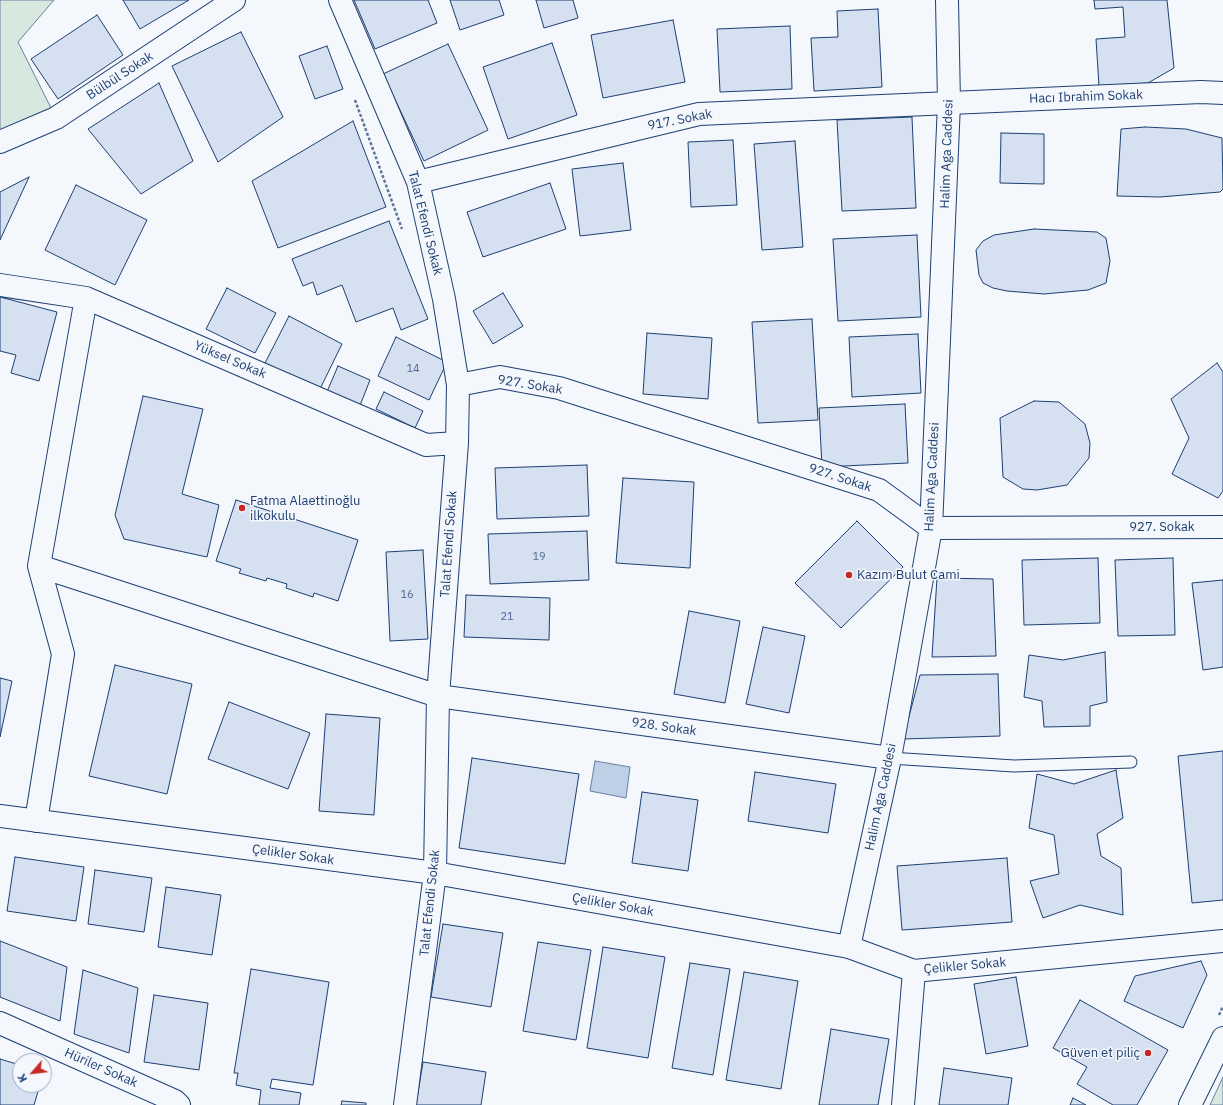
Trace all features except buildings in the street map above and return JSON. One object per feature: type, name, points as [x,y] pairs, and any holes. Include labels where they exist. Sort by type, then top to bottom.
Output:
[{"type":"street","name":"Bülbül Sokak","points":[[0,142],[56,118],[234,0]]},
{"type":"street","name":"Talat Efendi Sokak","points":[[340,0],[418,182],[444,299],[458,385],[457,443],[438,696],[435,873],[405,1105]]},
{"type":"street","name":"Halim Aga Caddesi","points":[[849,947],[890,758],[931,528],[949,102],[947,0]]},
{"type":"street","name":"Hacı Ibrahim Sokak","points":[[949,102],[1200,92],[1223,93]]},
{"type":"street","name":"917. Sokak","points":[[418,182],[699,114],[949,102]]},
{"type":"street","name":"Yüksel Sokak","points":[[0,285],[86,298],[426,445],[457,443]]},
{"type":"street","points":[[36,821],[63,654],[38,566],[86,298]]},
{"type":"street","name":"927. Sokak","points":[[458,385],[500,377],[559,388],[879,490],[931,528],[1223,527]]},
{"type":"street","name":"928. Sokak","points":[[38,566],[438,696],[890,758]]},
{"type":"street","name":"Çelikler Sokak","points":[[0,816],[435,873],[849,947],[914,971],[1223,941]]},
{"type":"street","points":[[903,1105],[914,971]]},
{"type":"street","name":"Hüriler Sokak","points":[[0,1023],[175,1101],[179,1105]]},
{"type":"street","points":[[1190,1105],[1223,1038]]},
{"type":"lane","points":[[890,758],[1014,766],[1131,762]]},
{"type":"path","points":[[353,96],[402,230]]},
{"type":"shaded area","points":[[0,0],[54,0],[18,42],[53,112],[0,134]]},
{"type":"shaded area","points":[[1223,1077],[1223,1105],[1210,1105]]},
{"type":"water","points":[[595,761],[630,767],[626,798],[590,791]]},
{"type":"place","name":"Fatma Alaettinoğlu ilkokulu","points":[[242,508]]},
{"type":"place","name":"Kazım Bulut Cami","points":[[849,575]]},
{"type":"place","name":"Güven et piliç","points":[[1148,1053]]}]
